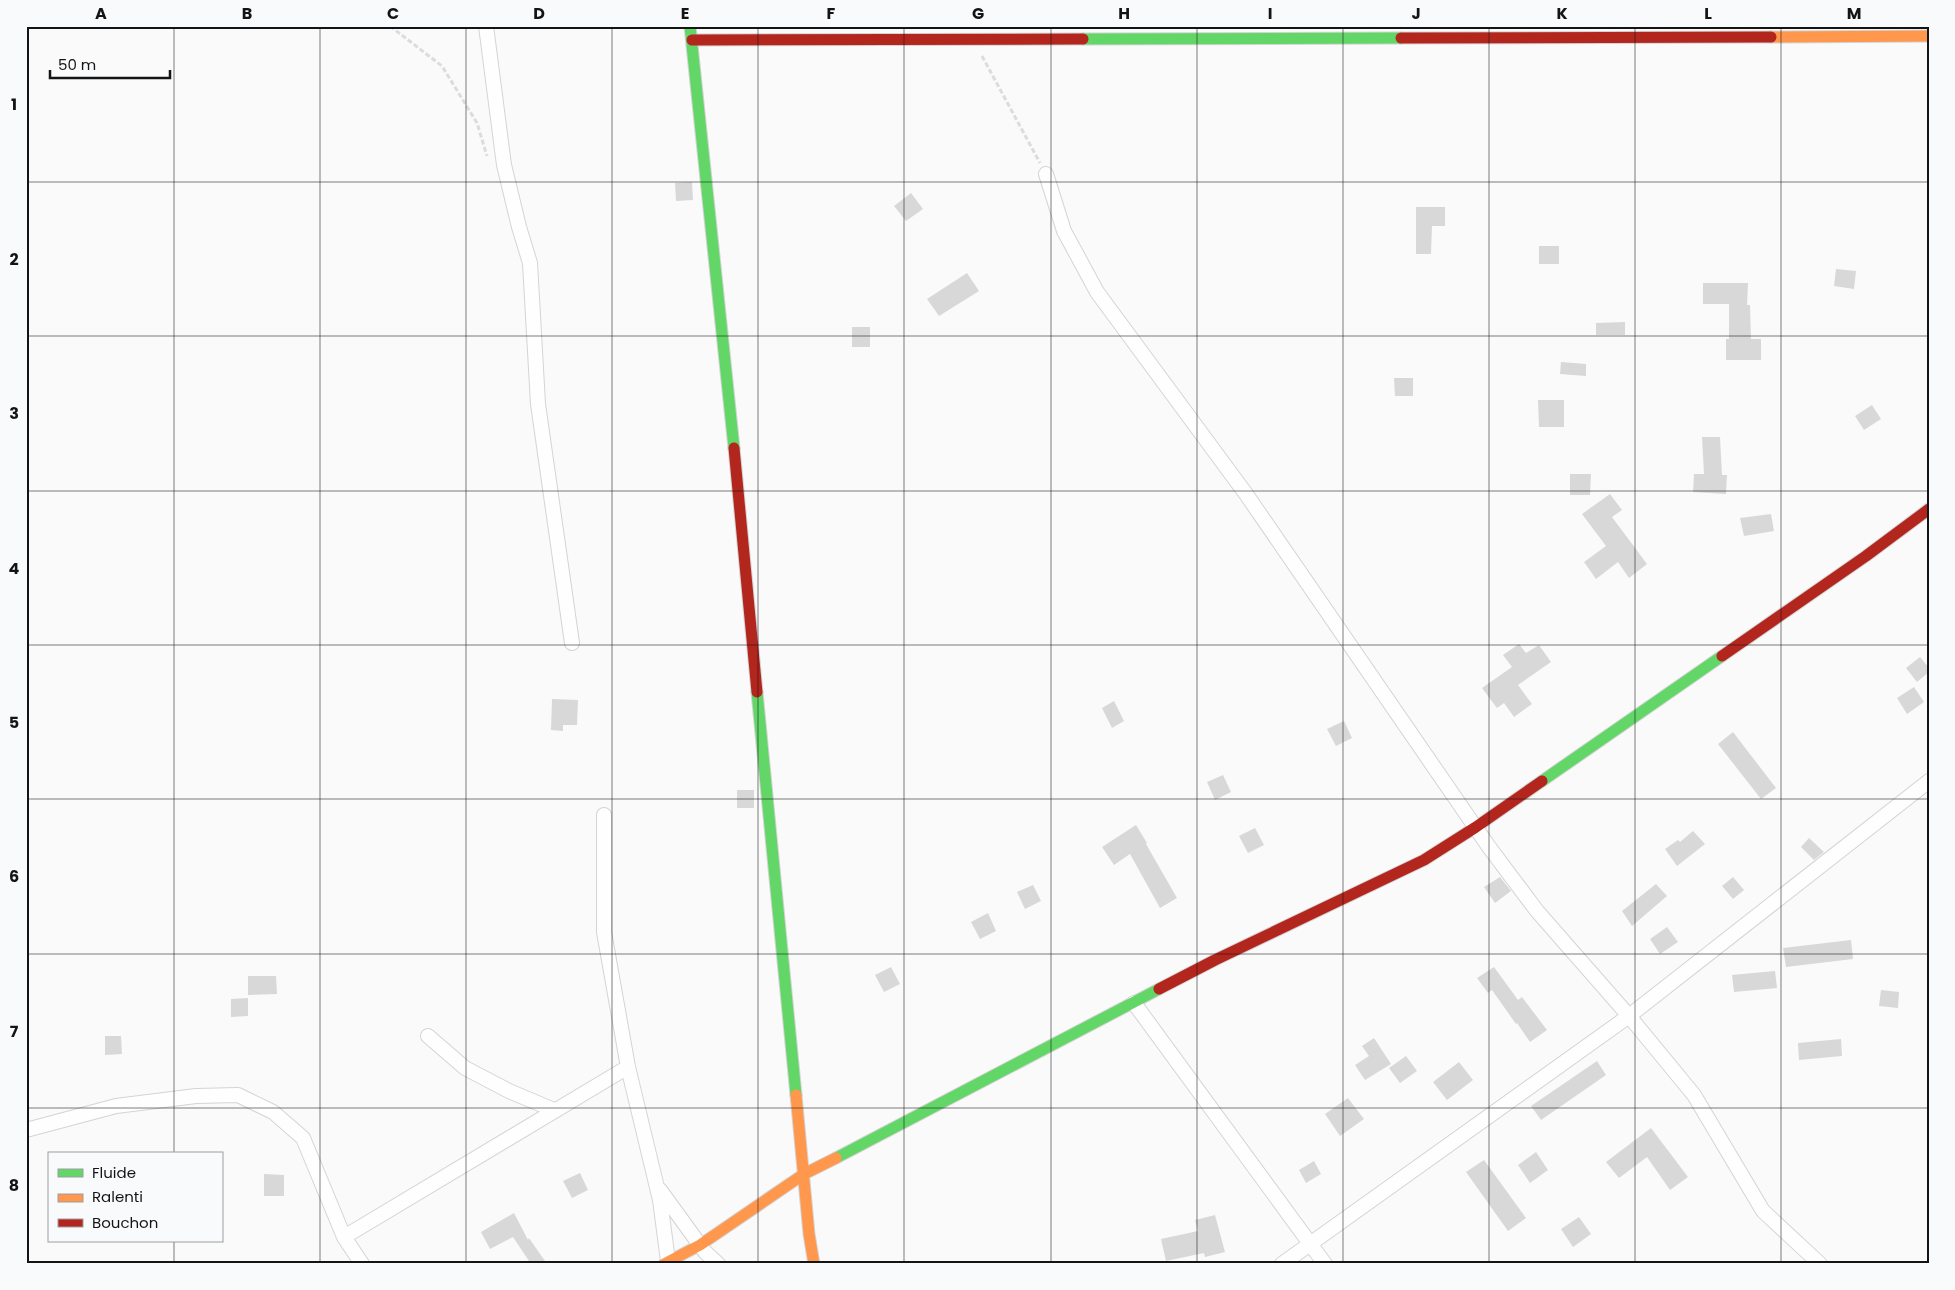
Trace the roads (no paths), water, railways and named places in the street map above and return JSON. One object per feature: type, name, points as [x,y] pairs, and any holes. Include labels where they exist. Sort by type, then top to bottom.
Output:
[{"type":"street","points":[[486,26],[504,165],[530,263],[538,404],[572,643]]},
{"type":"street","points":[[690,26],[742,529],[814,1264]]},
{"type":"street","points":[[692,40],[1929,36]]},
{"type":"street","points":[[1046,174],[1064,231],[1097,292],[1246,494],[1476,827],[1536,911],[1629,1016],[1694,1094],[1763,1211],[1820,1264]]},
{"type":"street","points":[[604,815],[604,932],[628,1067],[656,1185],[666,1263],[700,1245],[804,1174],[1224,956],[1424,860],[1476,827],[1866,556],[1929,509]]},
{"type":"street","points":[[1282,1264],[1629,1016],[1929,781]]},
{"type":"street","points":[[1134,1003],[1325,1264]]},
{"type":"street","points":[[428,1036],[465,1068],[509,1091],[554,1110]]},
{"type":"street","points":[[344,1237],[628,1067]]},
{"type":"street","points":[[26,1130],[116,1106],[196,1096],[238,1095],[273,1112],[303,1138],[344,1237],[362,1264]]},
{"type":"street","points":[[656,1185],[700,1245],[718,1264]]}]
